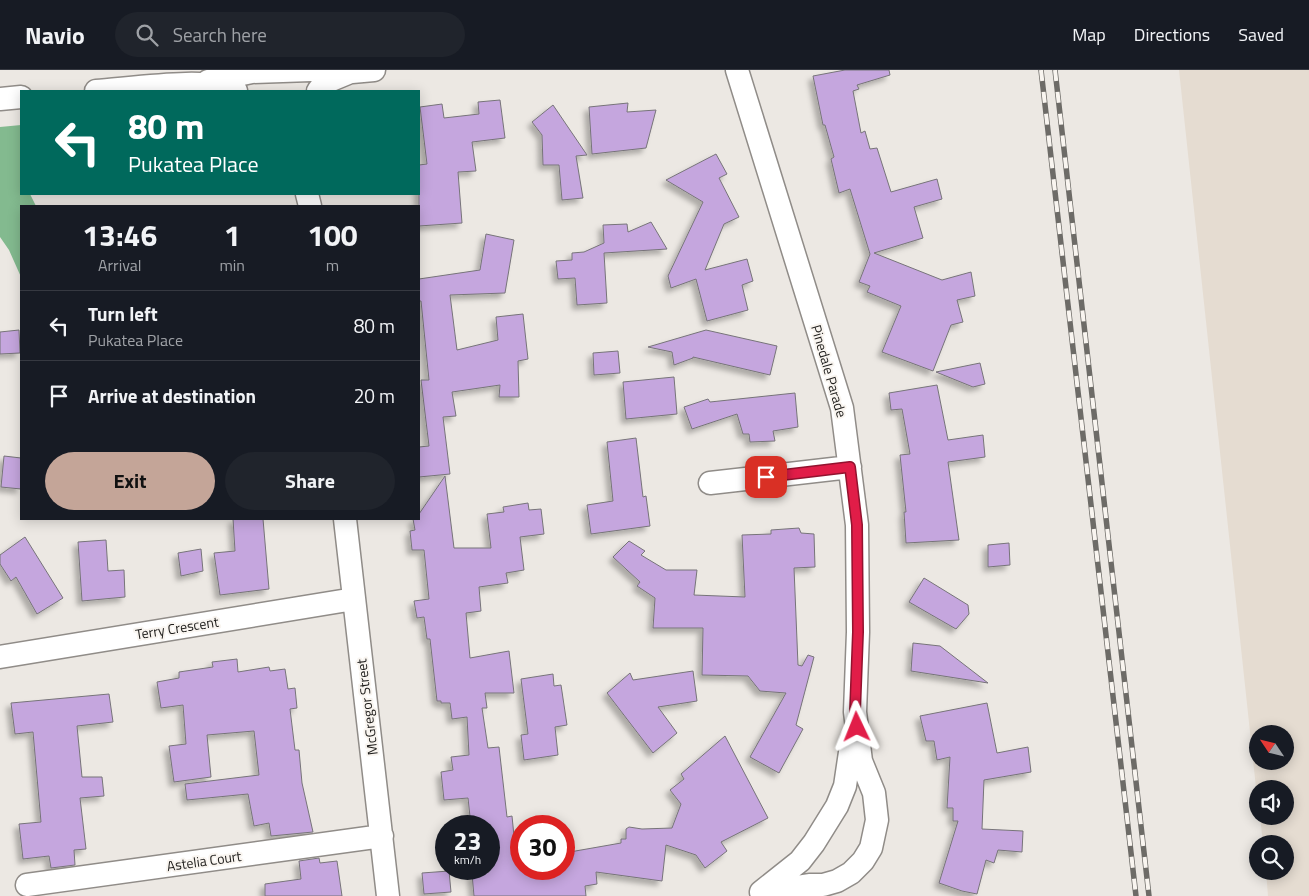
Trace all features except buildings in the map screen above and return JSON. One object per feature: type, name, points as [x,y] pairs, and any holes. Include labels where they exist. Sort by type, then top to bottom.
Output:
[{"type":"street","points":[[109,90],[198,83],[252,72],[311,70]]},
{"type":"street","points":[[320,70],[363,71]]},
{"type":"street","name":"Pinedale Parade","points":[[737,70],[842,408],[857,525],[858,632],[855,712],[845,786],[837,806],[814,843],[800,861],[756,896]]},
{"type":"street","points":[[319,90],[324,83],[337,76],[363,71]]},
{"type":"street","points":[[198,83],[230,87],[234,90]]},
{"type":"street","points":[[0,99],[20,97]]},
{"type":"street","points":[[710,483],[850,467]]},
{"type":"street","name":"McGregor Street","points":[[345,520],[388,896]]},
{"type":"street","name":"Terry Crescent","points":[[0,657],[354,599]]},
{"type":"street","name":"Pinedale Parade","points":[[762,896],[777,890],[809,885],[823,885],[837,881],[851,872],[863,860],[871,848],[877,820],[876,805],[861,761],[855,712]]},
{"type":"street","name":"Astelia Court","points":[[27,885],[382,836]]},
{"type":"shaded area","points":[[1179,70],[1309,70],[1309,896],[1268,896],[1267,880],[1294,880],[1294,835],[1262,835],[1261,825],[1294,825],[1294,780],[1255,780],[1254,770],[1294,770],[1294,725],[1249,725]]},
{"type":"green space","points":[[20,125],[20,195],[30,195],[36,205],[20,205],[20,275],[9,250],[0,237],[0,127]]},
{"type":"railway","points":[[1041,70],[1136,896]]},
{"type":"railway","points":[[1055,70],[1149,896]]},
{"type":"route","points":[[766,477],[850,467],[857,525],[858,674],[855,712],[857,727]]}]
